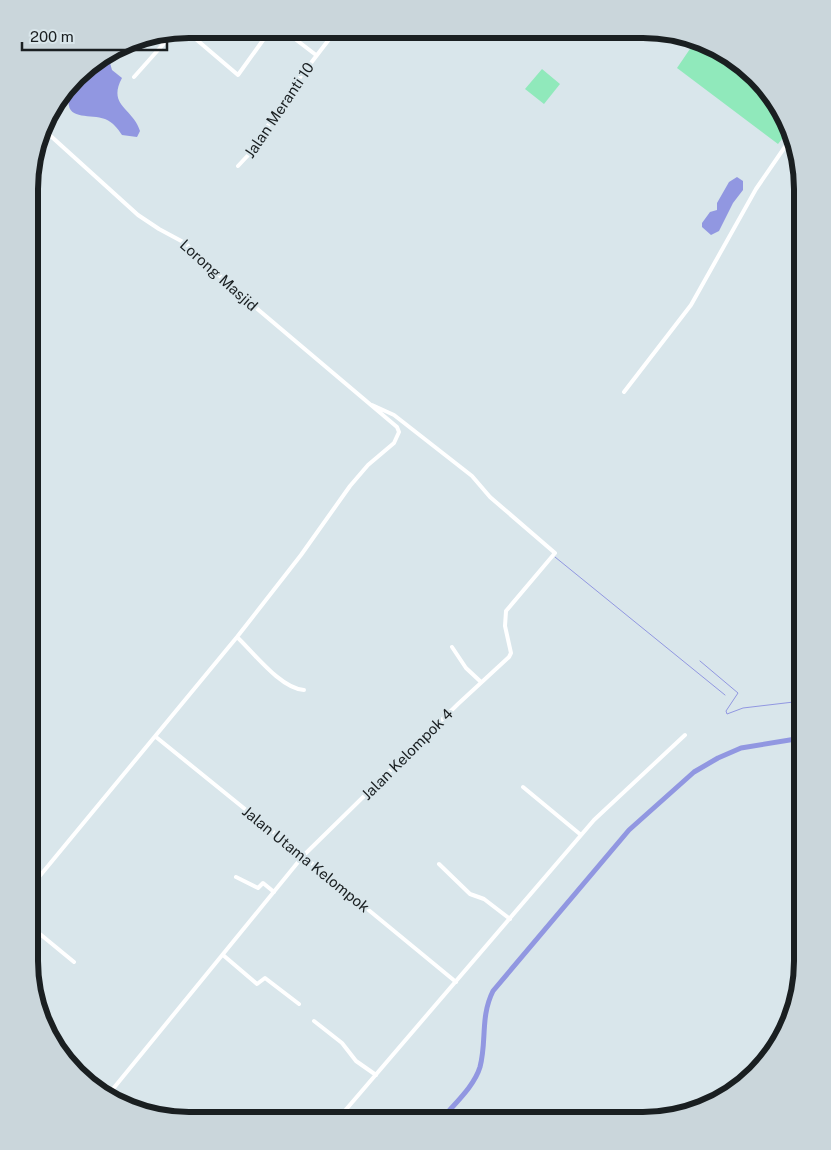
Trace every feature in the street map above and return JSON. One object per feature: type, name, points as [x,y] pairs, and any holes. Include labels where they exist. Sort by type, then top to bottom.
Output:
[{"type":"street","points":[[194,38],[238,75],[264,38]]},
{"type":"street","points":[[294,38],[316,55]]},
{"type":"street","name":"Jalan Meranti 10","points":[[238,166],[252,151],[286,95],[330,38]]},
{"type":"street","points":[[134,77],[168,39]]},
{"type":"street","name":"Lorong Masjid","points":[[48,134],[138,215],[159,229],[185,242],[242,296],[397,427],[398,438],[368,465],[350,486],[295,562],[237,637]]},
{"type":"street","points":[[624,392],[692,305],[756,189],[786,145]]},
{"type":"street","name":"Jalan Kelompok 4","points":[[111,1091],[303,856],[511,653],[505,626],[506,611],[555,553],[497,503],[472,476],[394,415],[370,404]]},
{"type":"street","points":[[37,879],[237,637],[295,690],[304,690]]},
{"type":"street","points":[[452,647],[466,668],[481,682]]},
{"type":"street","points":[[344,1112],[581,835],[610,803],[685,735]]},
{"type":"street","name":"Jalan Utama Kelompok","points":[[156,737],[456,982]]},
{"type":"street","points":[[523,786],[581,835]]},
{"type":"street","points":[[439,864],[470,894],[484,900],[510,919]]},
{"type":"street","points":[[236,877],[258,888],[264,883],[274,892]]},
{"type":"street","points":[[37,932],[74,962]]},
{"type":"street","points":[[223,955],[258,984],[265,978],[298,1004]]},
{"type":"street","points":[[314,1021],[342,1043],[354,1059],[376,1075]]},
{"type":"green space","points":[[692,46],[718,58],[749,82],[762,97],[778,122],[784,137],[778,144],[677,68]]},
{"type":"green space","points":[[542,69],[560,84],[544,104],[525,89]]},
{"type":"water","points":[[107,62],[110,63],[112,70],[122,78],[118,87],[119,101],[137,123],[140,131],[137,137],[122,135],[113,124],[105,119],[78,115],[73,112],[69,102],[70,96],[89,75]]},
{"type":"water","points":[[737,177],[743,181],[743,190],[733,203],[719,231],[711,235],[702,227],[702,223],[710,212],[717,210],[717,203],[729,182]]},
{"type":"waterway","points":[[555,557],[725,695]]},
{"type":"waterway","points":[[700,661],[738,693],[726,711],[727,714],[743,708],[793,702]]},
{"type":"waterway","points":[[448,1112],[473,1082],[480,1067],[486,1010],[493,991],[629,830],[694,772],[718,758],[741,748],[793,739]]}]
